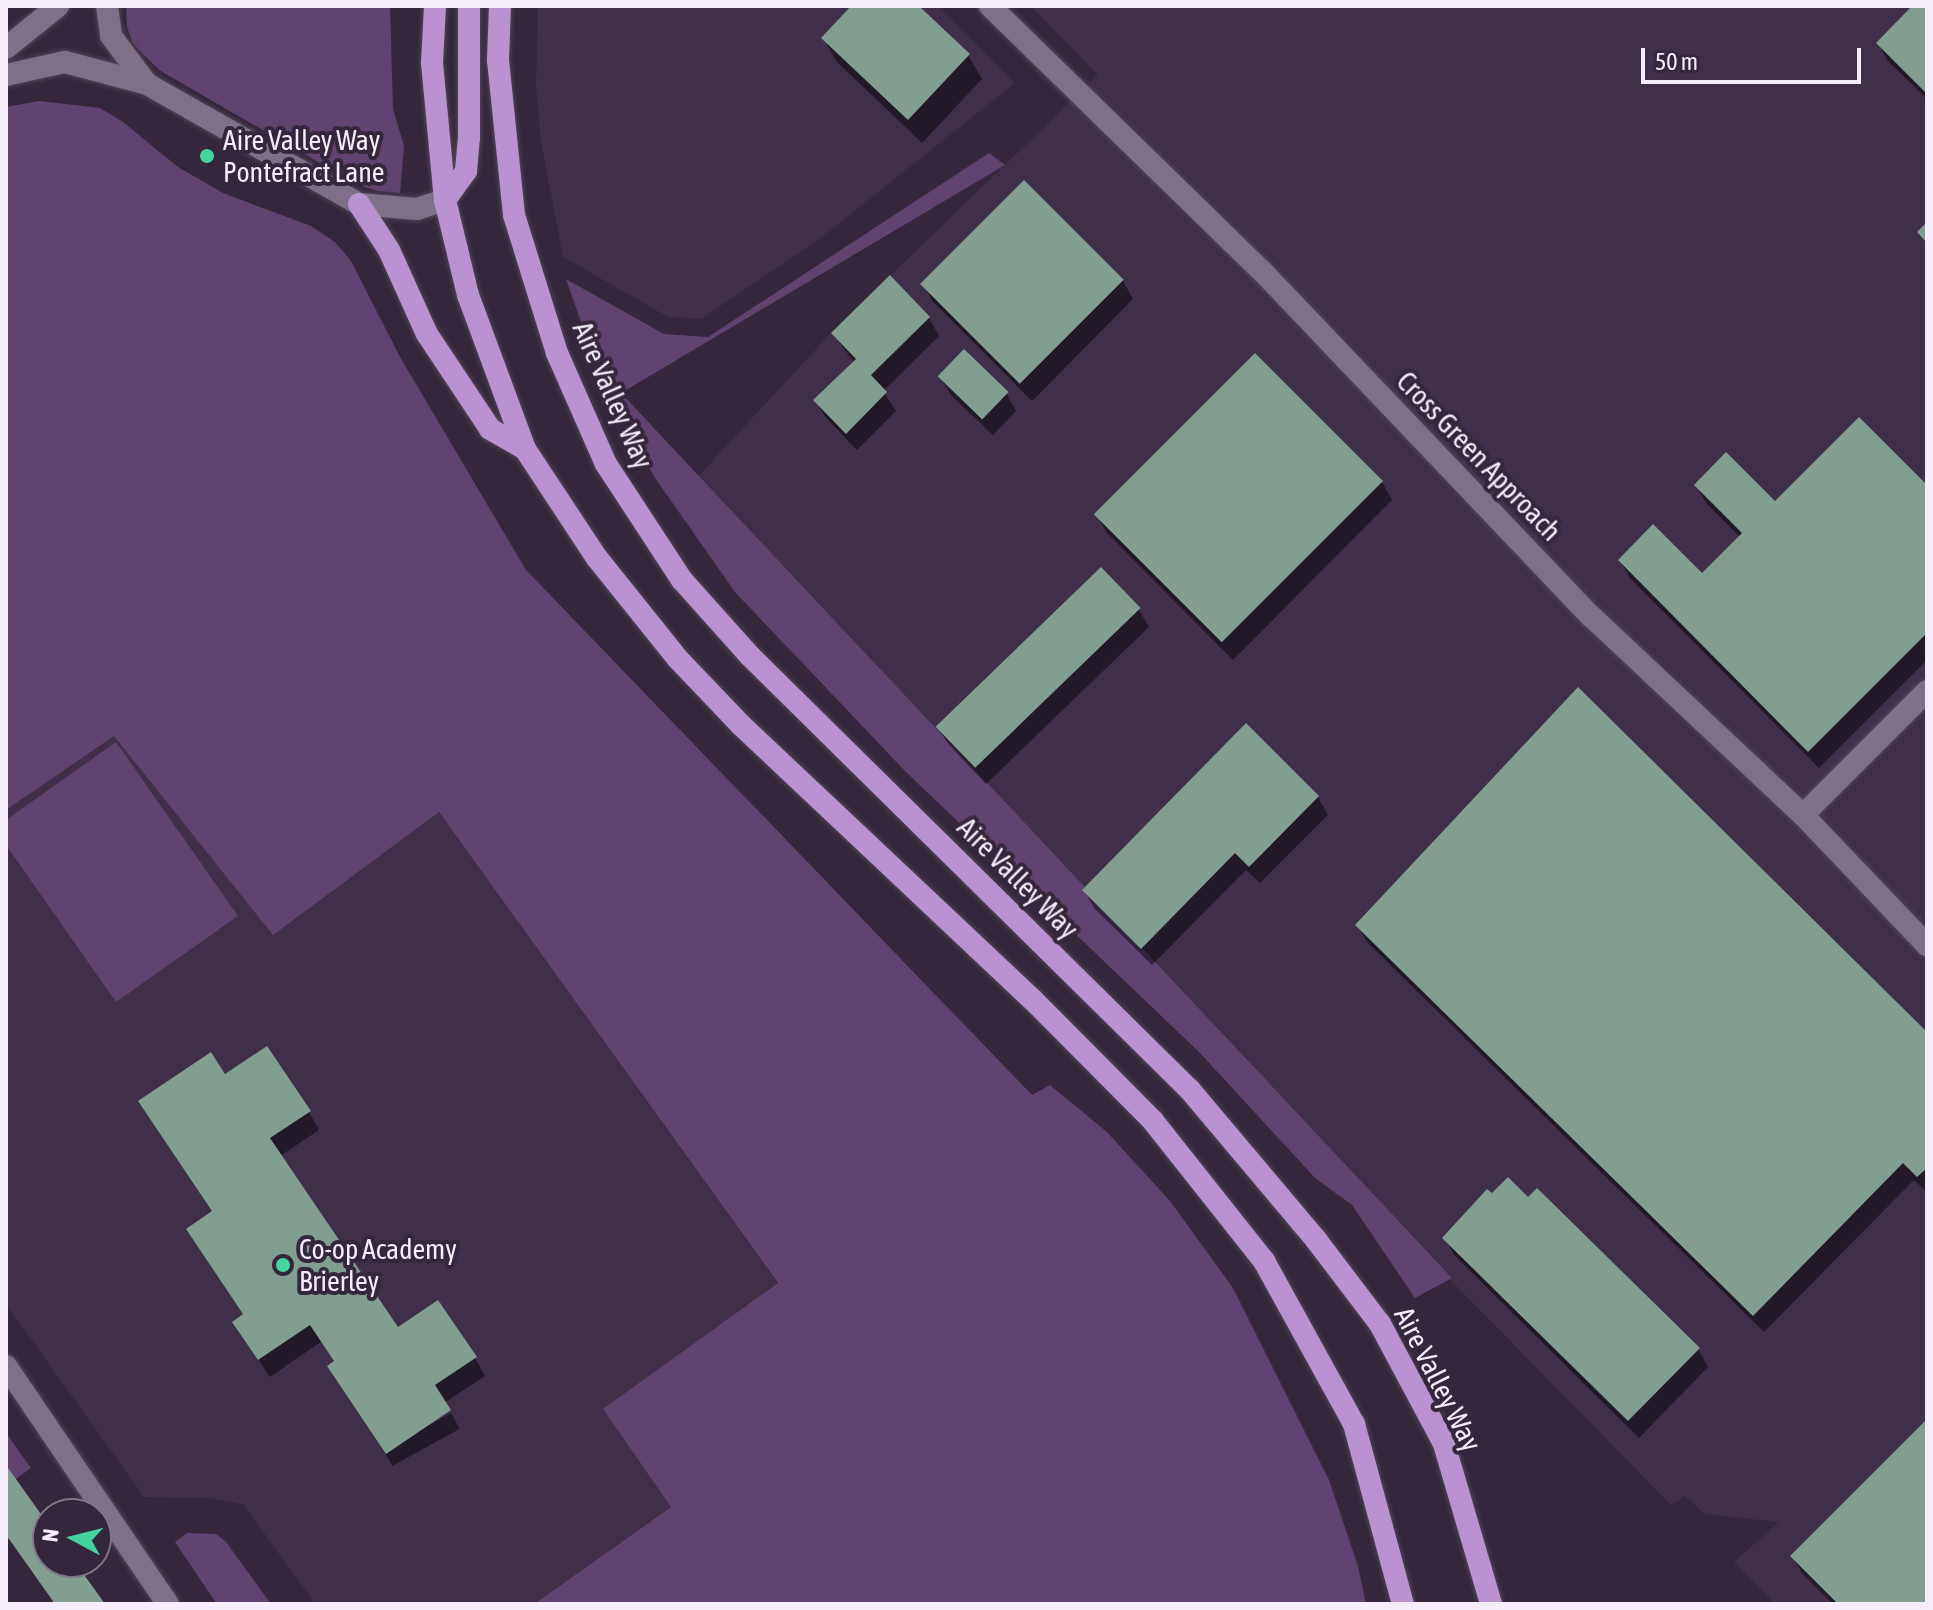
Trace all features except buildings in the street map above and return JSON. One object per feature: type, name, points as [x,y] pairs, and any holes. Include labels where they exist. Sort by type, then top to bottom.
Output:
[{"type":"highway","points":[[435,6],[432,63],[445,200],[468,295],[525,449],[597,558],[678,659],[741,725],[1032,999],[1153,1121],[1264,1261],[1354,1424],[1403,1604]]},
{"type":"highway","points":[[445,200],[466,171],[469,6]]},
{"type":"highway","name":"Aire Valley Way","points":[[500,6],[498,60],[514,215],[557,353],[606,464],[682,580],[749,655],[1190,1090],[1317,1241],[1380,1324],[1444,1444],[1491,1604]]},
{"type":"highway","points":[[359,204],[389,250],[427,334],[490,429],[525,449]]},
{"type":"street","points":[[6,48],[54,8],[76,6]]},
{"type":"street","points":[[107,6],[111,36],[147,84]]},
{"type":"street","name":"Cross Green Approach","points":[[990,6],[1261,270],[1591,616],[1803,815],[1927,945]]},
{"type":"street","points":[[6,75],[65,62],[147,84],[359,204],[417,209],[445,200]]},
{"type":"street","points":[[1803,815],[1927,691]]},
{"type":"street","points":[[6,1366],[168,1604]]},
{"type":"shaded area","points":[[130,6],[390,6],[393,109],[404,146],[400,193],[377,191],[356,184],[159,70],[133,44],[127,27],[126,9]]},
{"type":"shaded area","points":[[538,6],[937,6],[1015,83],[818,240],[701,319],[668,317],[563,257],[541,142],[536,86]]},
{"type":"shaded area","points":[[1031,6],[1927,6],[1927,1604],[1775,1604],[1734,1562],[1779,1522],[1705,1514],[1685,1496],[1671,1505],[681,495],[831,333],[1098,75]]},
{"type":"shaded area","points":[[39,101],[100,108],[123,122],[178,167],[223,193],[311,226],[335,242],[351,261],[400,357],[526,570],[1032,1095],[1050,1085],[1107,1132],[1170,1201],[1233,1288],[1329,1480],[1358,1566],[1366,1604],[534,1604],[671,1507],[603,1409],[778,1283],[439,812],[273,935],[114,736],[6,810],[6,107]]},
{"type":"shaded area","points":[[989,153],[1005,165],[621,393],[1452,1278],[1415,1298],[1352,1205],[1315,1178],[1200,1053],[906,772],[735,592],[655,478],[611,399],[588,342],[566,279],[664,334],[708,337]]},
{"type":"shaded area","points":[[114,735],[273,934],[439,812],[778,1284],[604,1409],[671,1507],[533,1604],[315,1604],[244,1505],[212,1498],[144,1497],[6,1304],[6,810]]},
{"type":"shaded area","points":[[116,742],[238,916],[116,1002],[6,845],[6,820]]},
{"type":"shaded area","points":[[6,1433],[31,1468],[6,1486]]},
{"type":"shaded area","points":[[187,1533],[216,1534],[226,1542],[271,1604],[217,1604],[175,1542]]},
{"type":"place","name":"Aire Valley Way Pontefract Lane","points":[[207,156]]},
{"type":"place","name":"Co-op Academy Brierley","points":[[283,1265]]}]
